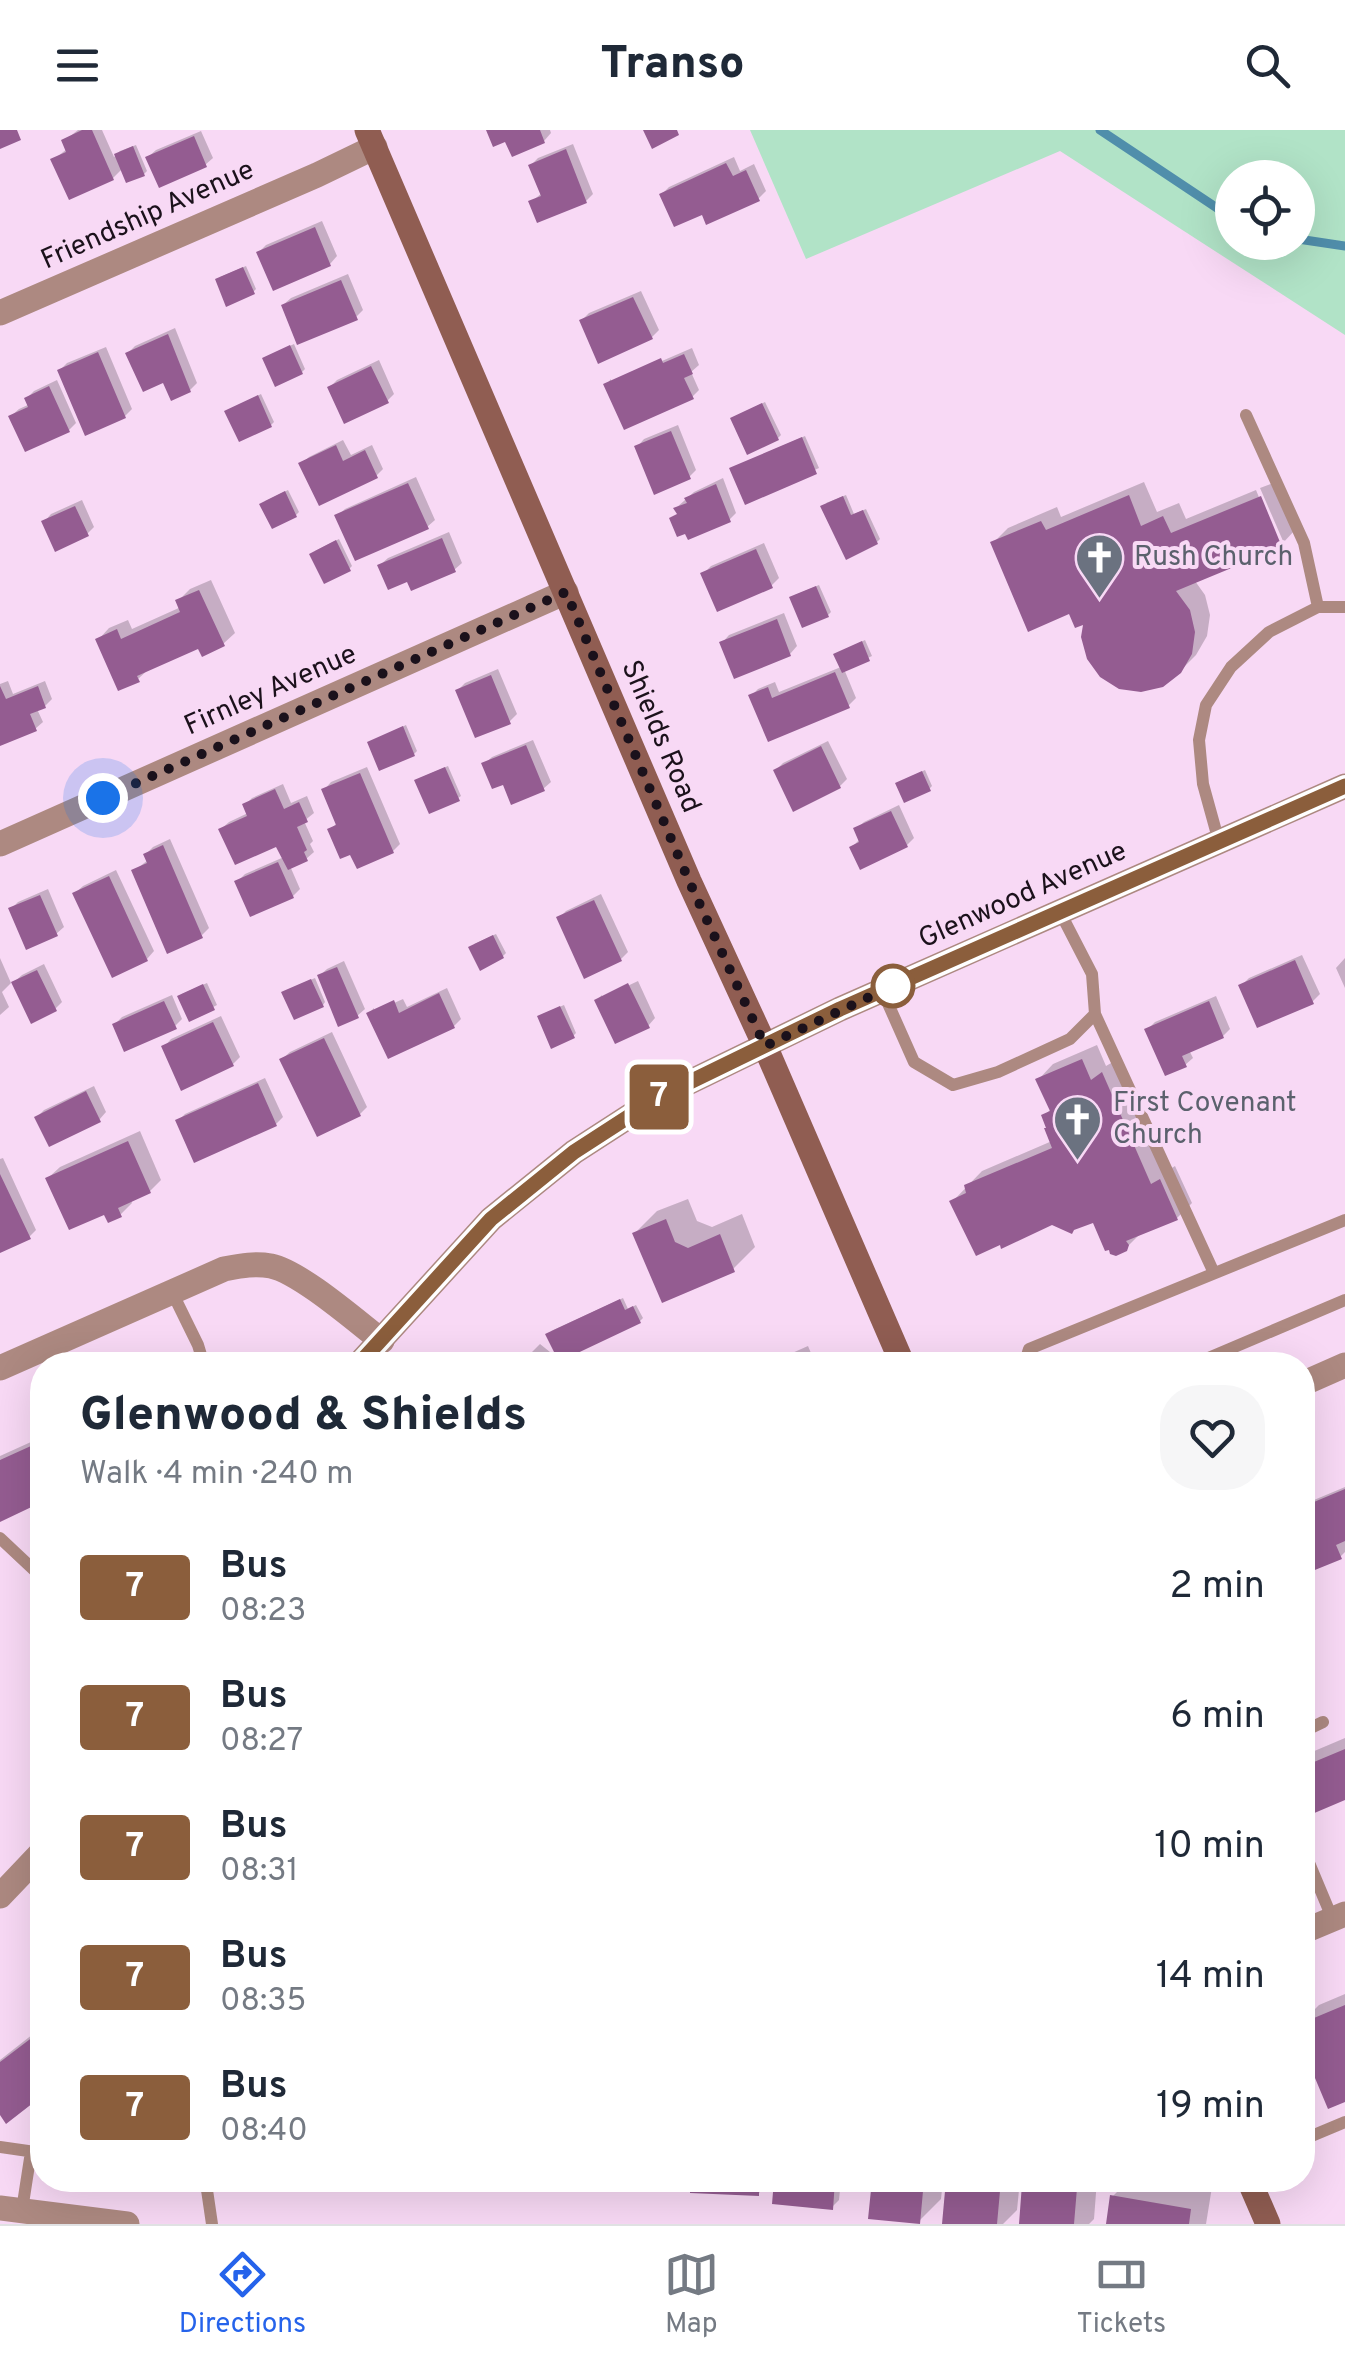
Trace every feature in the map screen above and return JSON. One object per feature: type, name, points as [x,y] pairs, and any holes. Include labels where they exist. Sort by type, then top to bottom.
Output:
[{"type":"main road","name":"Shields Road","points":[[371,139],[689,881],[897,1352]]},
{"type":"main road","points":[[1254,2192],[1268,2224]]},
{"type":"street","name":"Friendship Avenue","points":[[0,313],[316,175],[371,139]]},
{"type":"street","name":"Firnley Avenue","points":[[0,844],[566,592]]},
{"type":"street","name":"Glenwood Avenue","points":[[371,1352],[491,1219],[574,1152],[659,1097],[882,990],[1345,786]]},
{"type":"street","points":[[36,1352],[224,1270],[249,1264],[275,1266],[298,1278],[382,1341]]},
{"type":"street","points":[[0,1368],[30,1355]]},
{"type":"street","points":[[1315,1378],[1345,1365]]},
{"type":"street","points":[[0,1896],[30,1865]]},
{"type":"street","points":[[1315,1927],[1341,1918]]},
{"type":"street","points":[[11,2209],[128,2224]]},
{"type":"lane","points":[[1246,416],[1304,543],[1318,607]]},
{"type":"lane","points":[[1220,842],[1203,784],[1199,740],[1206,704],[1231,667],[1269,632],[1318,607],[1345,607]]},
{"type":"lane","points":[[1060,912],[1092,974],[1095,1014],[1214,1273]]},
{"type":"lane","points":[[882,990],[914,1062],[953,1085],[998,1072],[1070,1039],[1095,1014]]},
{"type":"lane","points":[[1029,1352],[1345,1220]]},
{"type":"lane","points":[[172,1292],[200,1352]]},
{"type":"lane","points":[[1223,1352],[1345,1300]]},
{"type":"lane","points":[[0,1538],[30,1566]]},
{"type":"lane","points":[[1315,1726],[1323,1722]]},
{"type":"lane","points":[[1315,1870],[1341,1918]]},
{"type":"lane","points":[[1315,2135],[1345,2122]]},
{"type":"lane","points":[[0,2147],[30,2151]]},
{"type":"lane","points":[[11,2209],[30,2167]]},
{"type":"lane","points":[[207,2192],[212,2224]]},
{"type":"green space","points":[[750,130],[1345,130],[1345,335],[1229,260],[1315,260],[1315,160],[1215,160],[1215,251],[1060,151],[806,259]]},
{"type":"building","points":[[0,130],[17,130],[21,140],[0,149]]},
{"type":"building","points":[[82,130],[92,130],[114,180],[69,200],[50,159],[66,152],[61,140]]},
{"type":"building","points":[[486,130],[540,130],[545,143],[512,157],[505,142],[493,147]]},
{"type":"building","points":[[643,130],[677,130],[679,135],[652,149]]},
{"type":"building","points":[[194,136],[207,167],[159,188],[145,157]]},
{"type":"building","points":[[133,146],[145,176],[126,183],[114,154]]},
{"type":"building","points":[[566,149],[587,203],[537,223],[528,201],[541,196],[528,165]]},
{"type":"building","points":[[726,163],[733,176],[746,170],[760,201],[706,225],[702,215],[674,227],[659,194]]},
{"type":"building","points":[[315,227],[331,266],[273,291],[256,252]]},
{"type":"building","points":[[243,267],[255,294],[226,307],[215,279]]},
{"type":"building","points":[[341,280],[358,320],[297,345],[281,305]]},
{"type":"building","points":[[633,297],[653,339],[598,364],[579,320]]},
{"type":"building","points":[[168,334],[191,392],[171,401],[163,383],[143,392],[125,353]]},
{"type":"building","points":[[290,345],[303,374],[275,387],[262,358]]},
{"type":"building","points":[[98,352],[126,418],[85,436],[57,370]]},
{"type":"building","points":[[684,354],[693,374],[684,378],[694,399],[624,430],[603,384],[661,358],[663,363]]},
{"type":"building","points":[[371,366],[389,403],[344,424],[327,387]]},
{"type":"building","points":[[49,386],[70,432],[25,452],[8,416],[28,407],[24,398]]},
{"type":"building","points":[[258,395],[272,427],[239,442],[224,411]]},
{"type":"building","points":[[762,403],[779,440],[747,455],[730,418]]},
{"type":"building","points":[[671,431],[691,479],[654,495],[634,446]]},
{"type":"building","points":[[802,437],[817,474],[745,505],[729,468]]},
{"type":"building","points":[[336,445],[343,461],[365,450],[378,478],[319,506],[298,463]]},
{"type":"building","points":[[408,483],[429,529],[355,561],[334,515]]},
{"type":"building","points":[[716,484],[731,522],[688,540],[685,534],[677,537],[669,518],[677,514],[673,508],[687,503],[684,498]]},
{"type":"building","points":[[285,491],[297,517],[272,529],[259,504]]},
{"type":"building","name":"Rush Church","points":[[1129,495],[1141,526],[1163,516],[1171,533],[1261,496],[1282,547],[1176,591],[1190,610],[1195,632],[1192,654],[1181,673],[1163,687],[1141,692],[1119,689],[1100,677],[1087,659],[1081,637],[1083,625],[1075,628],[1069,614],[1028,632],[990,542],[1041,521],[1046,530]]},
{"type":"building","points":[[843,496],[851,515],[863,510],[878,544],[846,560],[820,506]]},
{"type":"building","points":[[75,506],[89,536],[55,552],[41,521]]},
{"type":"building","points":[[442,538],[456,572],[411,591],[407,582],[388,590],[377,565]]},
{"type":"building","points":[[336,540],[351,571],[324,584],[309,554]]},
{"type":"building","points":[[756,549],[773,588],[717,612],[700,573]]},
{"type":"building","points":[[816,586],[829,617],[802,628],[789,597]]},
{"type":"building","points":[[199,590],[225,646],[202,657],[198,649],[137,676],[140,682],[118,691],[95,639],[117,629],[121,639],[180,612],[175,600]]},
{"type":"building","points":[[777,619],[791,656],[734,679],[719,642]]},
{"type":"building","points":[[862,641],[870,661],[842,673],[833,654]]},
{"type":"building","points":[[835,672],[850,708],[768,742],[748,695],[768,687],[772,698]]},
{"type":"building","points":[[491,675],[511,724],[475,738],[455,690]]},
{"type":"building","points":[[0,686],[6,699],[38,686],[46,708],[30,714],[37,731],[0,746]]},
{"type":"building","points":[[403,726],[415,756],[379,771],[367,742]]},
{"type":"building","points":[[526,745],[545,791],[511,805],[503,785],[492,789],[481,763]]},
{"type":"building","points":[[821,746],[841,788],[793,812],[773,770]]},
{"type":"building","points":[[445,767],[460,801],[429,814],[414,780]]},
{"type":"building","points":[[922,771],[931,791],[904,803],[895,783]]},
{"type":"building","points":[[360,773],[394,853],[357,869],[350,855],[340,859],[327,829],[336,825],[321,789]]},
{"type":"building","points":[[275,789],[284,809],[299,802],[308,822],[297,827],[308,861],[288,870],[276,847],[235,865],[218,829],[247,816],[242,804]]},
{"type":"building","points":[[891,811],[908,847],[860,870],[849,847],[859,842],[853,828]]},
{"type":"building","points":[[163,845],[203,938],[167,954],[131,870],[147,863],[143,854]]},
{"type":"building","points":[[278,862],[294,898],[250,917],[234,881]]},
{"type":"building","points":[[109,876],[148,961],[112,978],[72,893]]},
{"type":"building","points":[[40,895],[58,936],[26,950],[8,908]]},
{"type":"building","points":[[594,900],[622,961],[584,979],[556,917]]},
{"type":"building","points":[[493,935],[504,958],[480,971],[468,947]]},
{"type":"building","points":[[1295,960],[1314,1004],[1257,1028],[1238,985]]},
{"type":"building","points":[[337,967],[359,1018],[338,1027],[317,975]]},
{"type":"building","points":[[37,970],[57,1011],[31,1024],[11,982]]},
{"type":"building","points":[[311,979],[324,1007],[294,1020],[281,992]]},
{"type":"building","points":[[628,983],[650,1028],[615,1044],[594,1000]]},
{"type":"building","points":[[203,984],[215,1010],[189,1022],[177,996]]},
{"type":"building","points":[[439,993],[455,1028],[388,1059],[366,1013],[394,1000],[399,1013]]},
{"type":"building","points":[[164,1001],[177,1029],[124,1052],[112,1024]]},
{"type":"building","points":[[1209,1001],[1224,1038],[1182,1056],[1187,1067],[1165,1076],[1144,1029]]},
{"type":"building","points":[[560,1006],[575,1038],[551,1049],[537,1016]]},
{"type":"building","points":[[213,1022],[234,1066],[181,1091],[161,1046]]},
{"type":"building","points":[[324,1038],[361,1116],[317,1137],[279,1059]]},
{"type":"building","name":"First Covenant Church","points":[[1082,1059],[1091,1080],[1102,1072],[1151,1184],[1160,1179],[1178,1220],[1126,1241],[1127,1251],[1116,1256],[1105,1251],[1093,1223],[1072,1234],[1052,1225],[976,1256],[949,1201],[966,1193],[964,1185],[1052,1148],[1041,1115],[1050,1111],[1035,1079]]},
{"type":"building","points":[[258,1083],[277,1126],[194,1163],[175,1120]]},
{"type":"building","points":[[86,1091],[101,1122],[49,1147],[34,1117]]},
{"type":"building","points":[[128,1141],[151,1193],[118,1208],[122,1217],[108,1223],[104,1215],[69,1230],[45,1178]]},
{"type":"building","points":[[0,1174],[31,1239],[0,1253]]},
{"type":"building","points":[[666,1219],[675,1242],[688,1248],[720,1234],[735,1272],[662,1303],[632,1233]]},
{"type":"building","points":[[620,1299],[625,1310],[633,1306],[641,1323],[580,1352],[554,1352],[545,1334]]},
{"type":"building","points":[[30,1446],[30,1508],[0,1522],[0,1460]]},
{"type":"building","points":[[1345,1489],[1345,1541],[1336,1545],[1342,1559],[1315,1570],[1315,1502]]},
{"type":"building","points":[[1345,1749],[1345,1800],[1315,1813],[1315,1762]]},
{"type":"building","points":[[1345,2005],[1345,2102],[1328,2109],[1315,2078],[1315,2018]]},
{"type":"building","points":[[30,2039],[30,2105],[6,2124],[0,2115],[0,2062]]},
{"type":"building","points":[[759,2192],[759,2196],[690,2193]]},
{"type":"building","points":[[773,2192],[834,2192],[833,2210],[772,2204]]},
{"type":"building","points":[[871,2192],[923,2192],[920,2224],[868,2219]]},
{"type":"building","points":[[945,2192],[1000,2192],[997,2224],[942,2224]]},
{"type":"building","points":[[1021,2192],[1077,2192],[1074,2224],[1019,2224]]},
{"type":"building","points":[[1110,2195],[1191,2209],[1189,2224],[1106,2224]]},
{"type":"waterway","points":[[1100,130],[1215,207]]},
{"type":"waterway","points":[[1315,242],[1345,246]]},
{"type":"bus line","name":"7","points":[[371,1352],[491,1219],[574,1152],[659,1097],[840,1009],[1345,786]]},
{"type":"place","name":"Rush Church","points":[[1099,600]]},
{"type":"place","name":"First Covenant Church","points":[[1078,1162]]},
{"type":"route","points":[[103,798],[566,592],[689,881],[765,1046],[893,986]]}]
